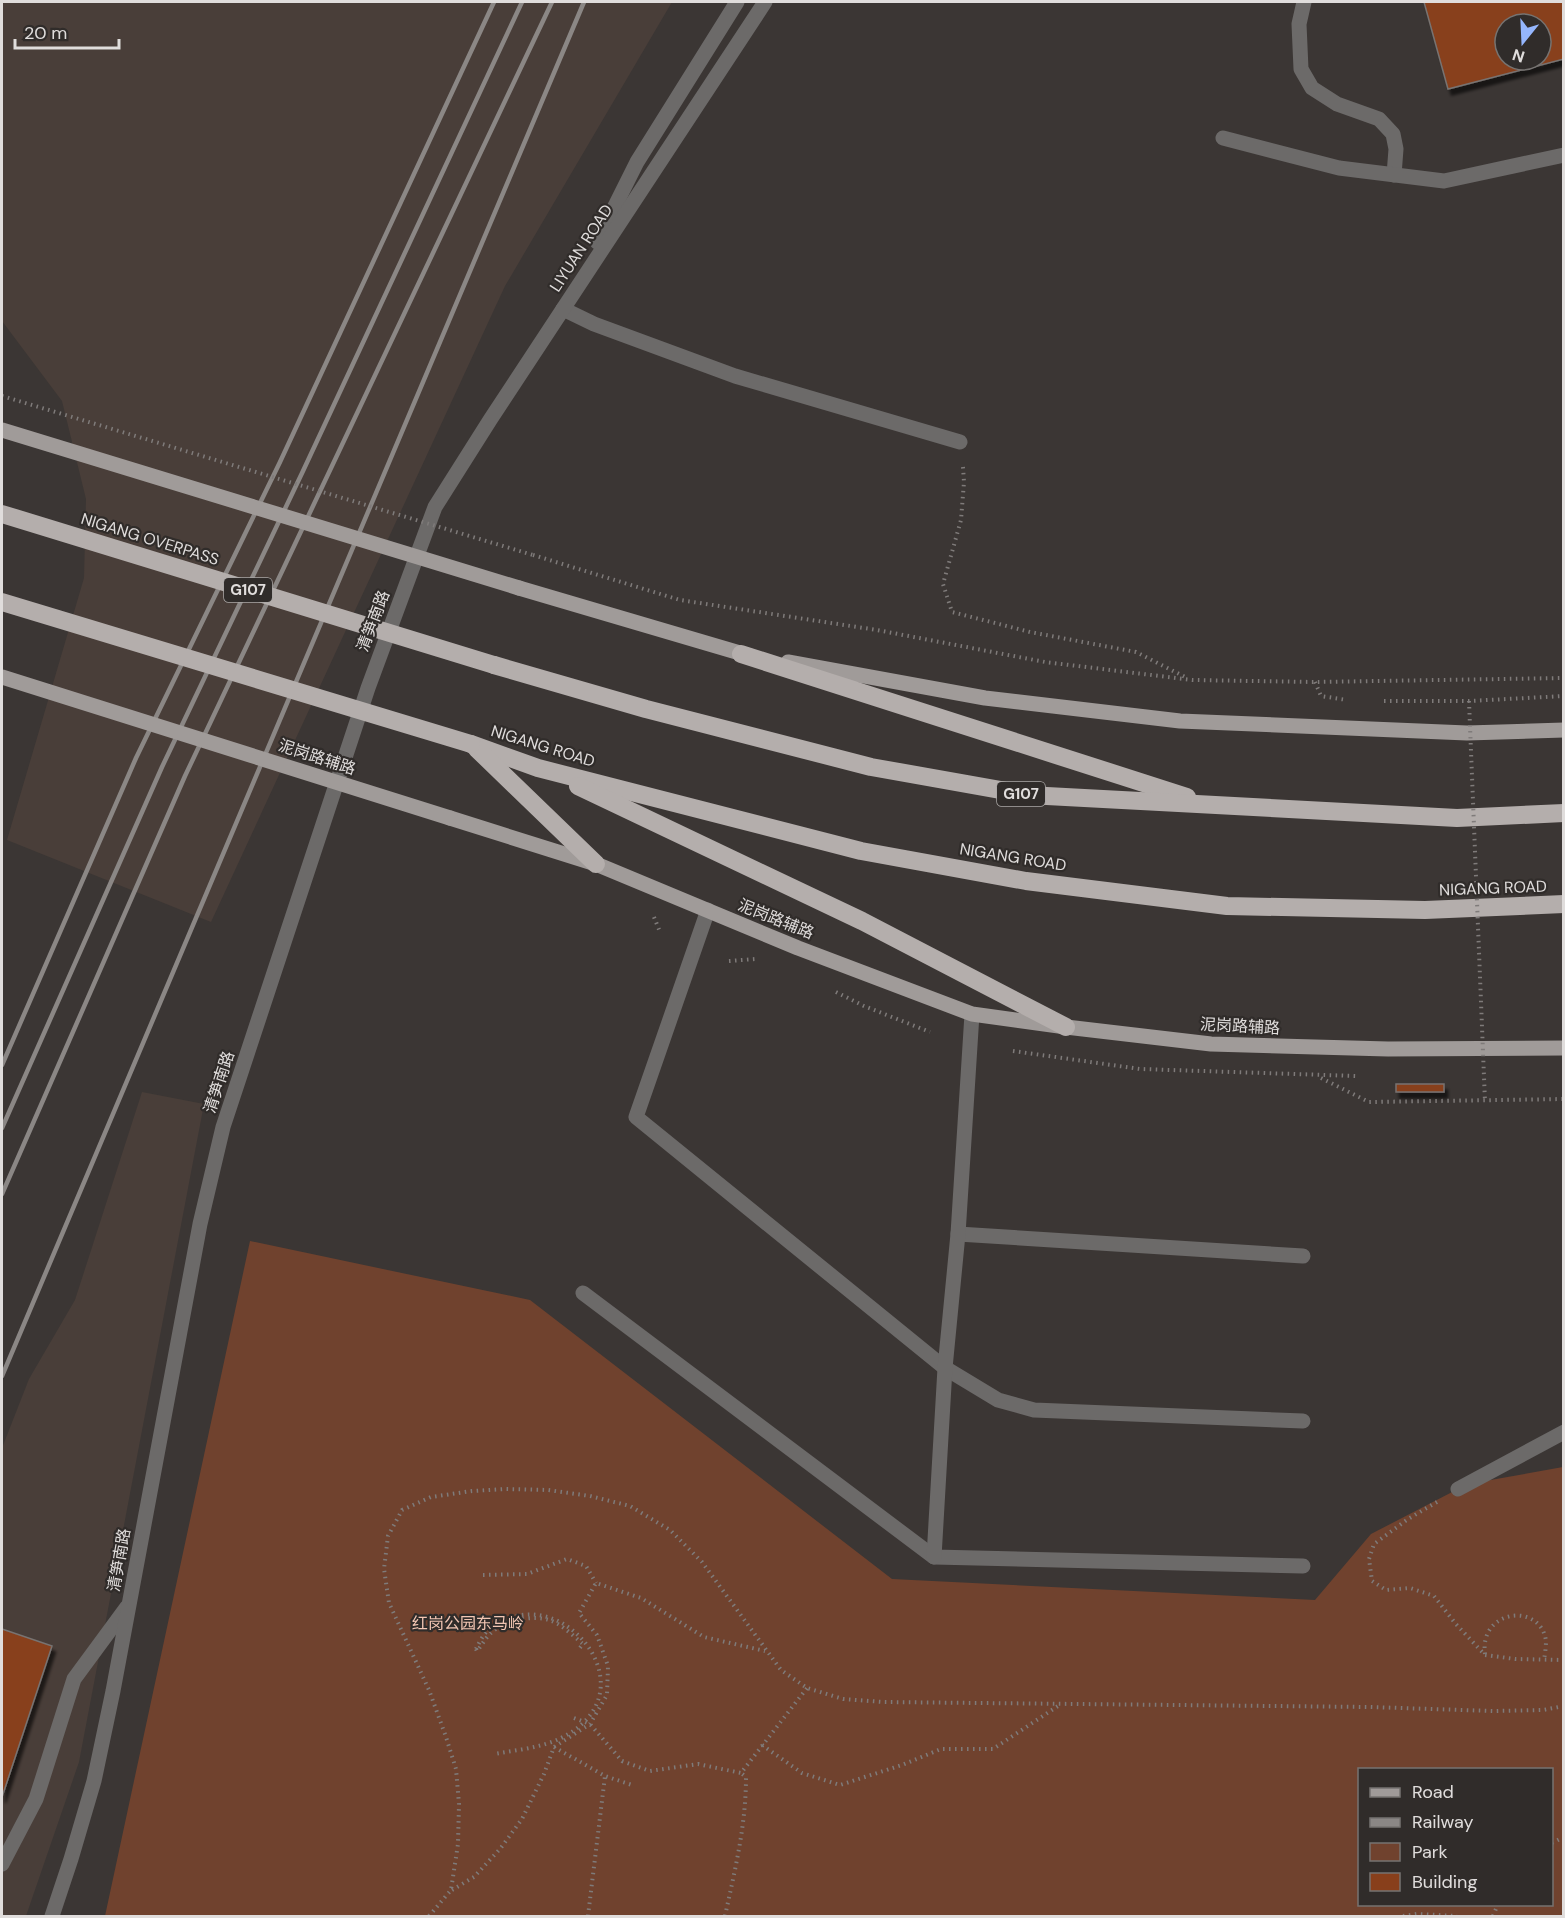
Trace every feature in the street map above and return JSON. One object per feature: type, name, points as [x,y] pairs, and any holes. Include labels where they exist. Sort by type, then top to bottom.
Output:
[{"type":"highway","name":"NIGANG OVERPASS","points":[[2,514],[494,665],[646,709],[871,767],[1028,795],[1211,805]]},
{"type":"highway","points":[[2,602],[471,744],[596,864]]},
{"type":"highway","points":[[741,654],[1211,805]]},
{"type":"highway","name":"NIGANG ROAD","points":[[471,744],[538,768],[861,850],[1026,881],[1227,906],[1425,910],[1563,904]]},
{"type":"highway","points":[[538,768],[862,921],[1065,1027]]},
{"type":"highway","name":"G107","points":[[1211,805],[1457,818],[1563,813]]},
{"type":"main road","points":[[2,430],[741,654],[985,698],[1180,721],[1467,733],[1563,729]]},
{"type":"main road","name":"泥岗路辅路","points":[[2,677],[596,864],[808,952],[972,1014],[1211,1044],[1388,1049],[1563,1048]]},
{"type":"street","name":"LIYUAN ROAD","points":[[563,309],[637,162],[737,2]]},
{"type":"street","name":"LIYUAN ROAD","points":[[563,309],[765,2]]},
{"type":"street","points":[[1304,2],[1299,24],[1301,69],[1312,88],[1337,104],[1379,119],[1393,134],[1396,148],[1394,175]]},
{"type":"street","points":[[1223,138],[1339,168],[1444,181],[1563,155]]},
{"type":"street","points":[[563,309],[594,324],[735,376],[960,442]]},
{"type":"street","name":"清笋南路","points":[[52,1917],[72,1859],[94,1780],[113,1690],[200,1224],[223,1127],[368,688],[435,507],[563,309]]},
{"type":"street","points":[[708,910],[636,1117],[945,1368],[998,1400],[1034,1410],[1304,1421]]},
{"type":"street","points":[[934,1557],[945,1368],[958,1234],[972,1014]]},
{"type":"street","points":[[958,1234],[1303,1256]]},
{"type":"street","points":[[583,1293],[934,1557],[1304,1566]]},
{"type":"street","points":[[1458,1489],[1563,1432]]},
{"type":"street","points":[[2,1864],[36,1799],[74,1679],[129,1605]]},
{"type":"path","points":[[2,396],[680,600],[877,630],[1045,662],[1192,680],[1315,682],[1563,678]]},
{"type":"path","points":[[960,442],[964,482],[961,520],[943,584],[952,612],[1030,632],[1136,652],[1192,680]]},
{"type":"path","points":[[1315,682],[1321,696],[1348,700]]},
{"type":"path","points":[[1380,701],[1469,701],[1563,696]]},
{"type":"path","points":[[1469,701],[1485,1102]]},
{"type":"path","points":[[1318,1076],[1369,1102],[1563,1099]]},
{"type":"path","points":[[1458,1489],[1408,1519],[1374,1544],[1369,1559],[1372,1581],[1386,1590],[1410,1588],[1434,1596],[1485,1655],[1515,1659],[1563,1660]]},
{"type":"path","points":[[451,1890],[458,1844],[459,1804],[456,1769],[429,1690],[389,1603],[384,1569],[388,1536],[402,1510],[431,1497],[472,1491],[548,1490],[579,1494],[630,1506],[670,1530],[702,1562],[781,1670],[807,1688],[843,1699],[883,1702],[1370,1707],[1493,1711],[1543,1710],[1563,1706]]},
{"type":"path","points":[[483,1575],[527,1574],[567,1559],[586,1566],[596,1583],[641,1598],[704,1637],[765,1651]]},
{"type":"path","points":[[429,1917],[451,1890],[474,1877],[500,1849],[522,1819],[544,1774],[554,1747],[590,1724],[607,1695],[608,1666],[597,1635],[579,1613],[596,1583]]},
{"type":"path","points":[[494,1754],[540,1746],[562,1737],[578,1726],[592,1713],[601,1696],[602,1678],[596,1660],[586,1642],[571,1629],[550,1617],[530,1614],[510,1617],[488,1629],[477,1651],[492,1631],[511,1622],[529,1618],[549,1620],[570,1632],[583,1644],[579,1649]]},
{"type":"path","points":[[1485,1655],[1485,1636],[1491,1626],[1511,1615],[1523,1616],[1533,1621],[1546,1640],[1544,1660]]},
{"type":"path","points":[[741,1773],[807,1688]]},
{"type":"path","points":[[762,1745],[802,1773],[840,1785],[902,1765],[941,1749],[993,1749],[1061,1704]]},
{"type":"path","points":[[574,1718],[590,1724],[622,1761],[650,1771],[698,1764],[741,1773],[746,1778],[746,1808],[725,1917]]},
{"type":"path","points":[[554,1747],[605,1776],[632,1785]]},
{"type":"path","points":[[588,1917],[605,1776]]},
{"type":"path","points":[[1403,1917],[1417,1914],[1456,1917]]},
{"type":"shaded area","points":[[2,2],[672,2],[505,286],[211,922],[7,840],[84,578],[86,499],[62,401],[2,321]]},
{"type":"shaded area","points":[[142,1092],[204,1104],[79,1762],[26,1916],[2,1916],[2,1448],[29,1379],[75,1300]]},
{"type":"green space","name":"红岗公园东马岭","points":[[250,1241],[530,1300],[892,1579],[1315,1600],[1371,1534],[1458,1489],[1485,1481],[1563,1467],[1563,1916],[105,1916]]},
{"type":"building","points":[[1424,2],[1564,2],[1564,59],[1553,62],[1553,12],[1493,12],[1493,72],[1514,72],[1448,89]]},
{"type":"building","points":[[1396,1084],[1444,1084],[1444,1092],[1396,1092]]},
{"type":"building","points":[[2,1629],[52,1646],[2,1797]]},
{"type":"railway","points":[[2,1065],[136,758],[280,462],[494,2]]},
{"type":"railway","points":[[2,1128],[162,767],[522,2]]},
{"type":"railway","points":[[2,1194],[185,776],[552,2]]},
{"type":"railway","points":[[2,1376],[584,2]]}]
